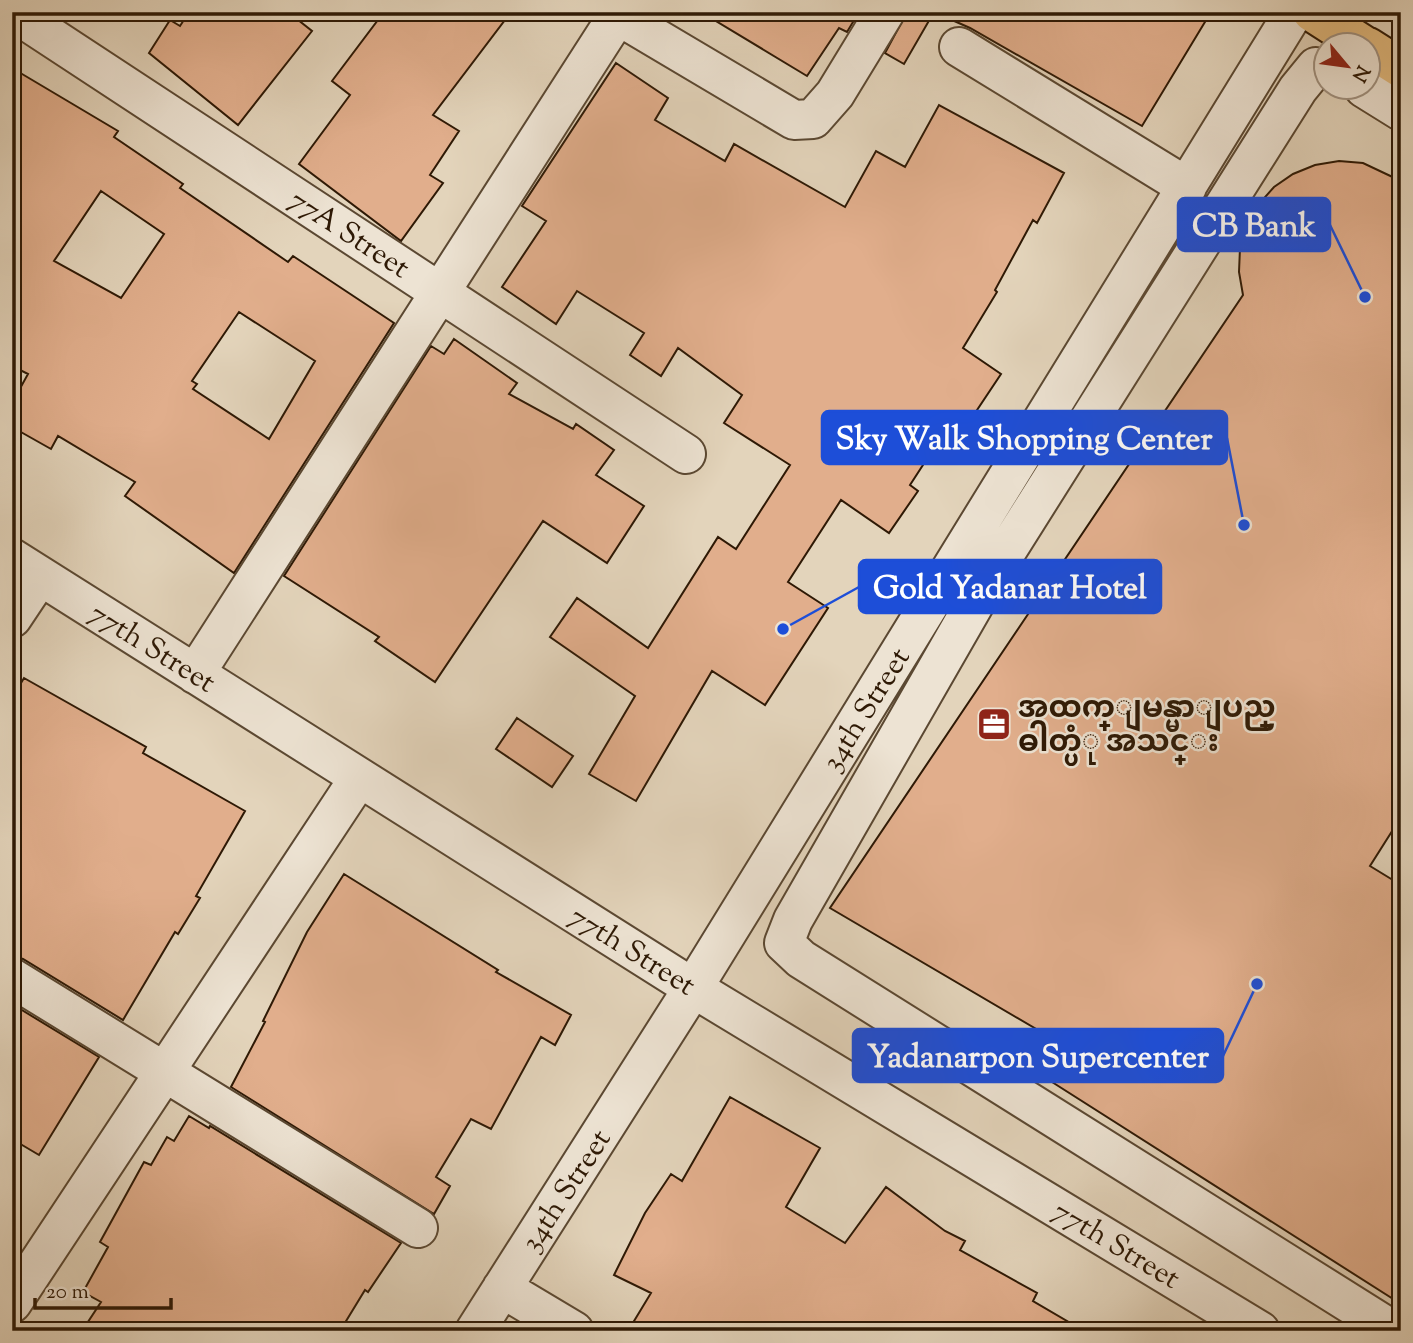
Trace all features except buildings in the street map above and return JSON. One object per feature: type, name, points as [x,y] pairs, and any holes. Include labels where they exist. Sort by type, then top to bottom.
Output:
[{"type":"main road","points":[[1311,12],[1343,32]]},
{"type":"main road","points":[[1382,56],[1401,68]]},
{"type":"street","name":"77A Street","points":[[13,12],[686,454]]},
{"type":"street","points":[[195,674],[617,13],[794,121],[813,119],[835,94],[885,12]]},
{"type":"street","name":"34th Street","points":[[475,1331],[693,988],[1294,12]]},
{"type":"street","points":[[959,47],[1187,187]]},
{"type":"street","points":[[1312,72],[1298,89],[987,582],[793,920],[784,943],[801,959],[1394,1331]]},
{"type":"street","points":[[1382,99],[1401,111]]},
{"type":"street","points":[[967,543],[987,582]]},
{"type":"street","points":[[12,618],[26,567]]},
{"type":"street","name":"77th Street","points":[[26,567],[693,988],[1260,1331]]},
{"type":"street","points":[[12,1303],[359,778]]},
{"type":"street","points":[[12,978],[418,1228]]},
{"type":"street","points":[[502,1288],[574,1331]]},
{"type":"place","name":"CB Bank","points":[[1365,297]]},
{"type":"place","name":"Sky Walk Shopping Center","points":[[1244,525]]},
{"type":"place","name":"Gold Yadanar Hotel","points":[[783,629]]},
{"type":"place","name":"အထက္ျမန္မာျပည္ ဓါတ္ပံု အသင္း","points":[[994,724]]},
{"type":"place","name":"Yadanarpon Supercenter","points":[[1257,984]]}]
